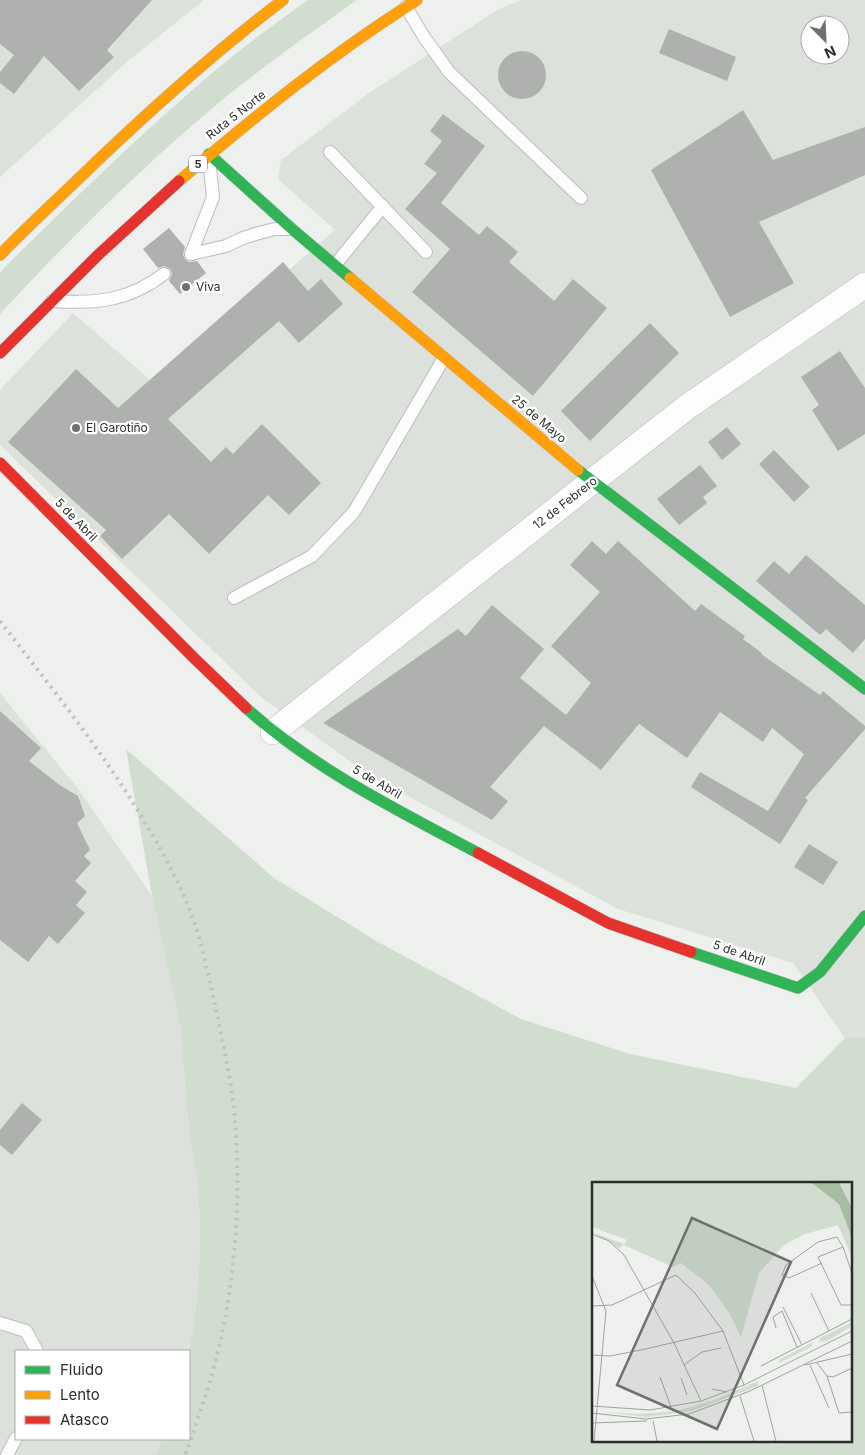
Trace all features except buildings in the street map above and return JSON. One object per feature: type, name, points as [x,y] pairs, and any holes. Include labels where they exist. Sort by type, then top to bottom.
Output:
[{"type":"main road","points":[[0,255],[107,150],[173,90],[252,23],[283,0]]},
{"type":"main road","name":"Ruta 5 Norte","points":[[0,353],[50,300],[209,154],[338,53],[412,3]]},
{"type":"main road","name":"25 de Mayo","points":[[209,154],[292,229],[592,482],[865,689]]},
{"type":"main road","name":"5 de Abril","points":[[0,463],[194,658],[273,732],[362,791],[608,923],[798,988],[820,972],[865,916]]},
{"type":"street","name":"12 de Febrero","points":[[273,732],[687,407],[865,285]]},
{"type":"lane","points":[[412,3],[424,37],[449,72],[581,198]]},
{"type":"lane","points":[[330,152],[426,252]]},
{"type":"lane","points":[[209,154],[214,197],[191,254],[226,246],[259,233],[292,229]]},
{"type":"lane","points":[[335,265],[382,206]]},
{"type":"lane","points":[[50,300],[78,302],[108,300],[132,293],[164,274]]},
{"type":"lane","points":[[234,598],[312,556],[354,512],[444,358]]},
{"type":"lane","points":[[0,1323],[26,1330],[36,1350]]},
{"type":"lane","points":[[6,1455],[15,1440]]},
{"type":"path","points":[[852,1320],[865,1312]]},
{"type":"path","points":[[713,1455],[728,1442]]},
{"type":"path","points":[[811,1442],[814,1452],[821,1455]]},
{"type":"shaded area","points":[[0,0],[204,0],[128,61],[0,177]]},
{"type":"shaded area","points":[[521,0],[865,0],[865,1038],[845,1038],[793,963],[618,909],[369,775],[262,698],[0,445],[0,390],[73,313],[156,385],[335,230],[278,179],[281,160],[369,93],[497,10]]},
{"type":"shaded area","points":[[0,693],[79,790],[152,896],[180,1025],[189,1132],[197,1178],[200,1224],[199,1270],[195,1316],[189,1350],[15,1350],[15,1440],[162,1440],[155,1455],[0,1455]]},
{"type":"green space","points":[[308,0],[357,0],[228,95],[198,120],[110,201],[0,314],[0,273],[7,265],[148,129],[237,52]]},
{"type":"green space","points":[[126,749],[274,878],[378,942],[521,1019],[630,1054],[796,1088],[845,1038],[865,1038],[865,1455],[155,1455],[162,1440],[190,1440],[189,1350],[195,1316],[199,1270],[200,1224],[197,1178],[189,1132],[180,1025],[152,896]]},
{"type":"railway","points":[[0,621],[100,753],[166,859],[194,922],[215,1005],[234,1106],[237,1150],[236,1237],[229,1295],[218,1351],[203,1404],[185,1455]]},
{"type":"traffic: fast","points":[[209,154],[292,229],[350,278]]},
{"type":"traffic: fast","points":[[578,470],[865,689]]},
{"type":"traffic: fast","points":[[246,708],[272,730],[328,769],[387,804],[478,853]]},
{"type":"traffic: fast","points":[[691,952],[798,988],[820,972],[865,916]]},
{"type":"traffic: slow","points":[[0,255],[148,113],[201,66],[283,0]]},
{"type":"traffic: slow","points":[[179,181],[236,133],[325,63],[417,0]]},
{"type":"traffic: slow","points":[[350,278],[578,470]]},
{"type":"traffic: jam","points":[[0,353],[98,255],[179,181]]},
{"type":"traffic: jam","points":[[0,463],[246,708]]},
{"type":"traffic: jam","points":[[478,853],[608,923],[691,952]]},
{"type":"place","name":"Viva","points":[[186,287]]},
{"type":"place","name":"El Garotiño","points":[[76,428]]}]
